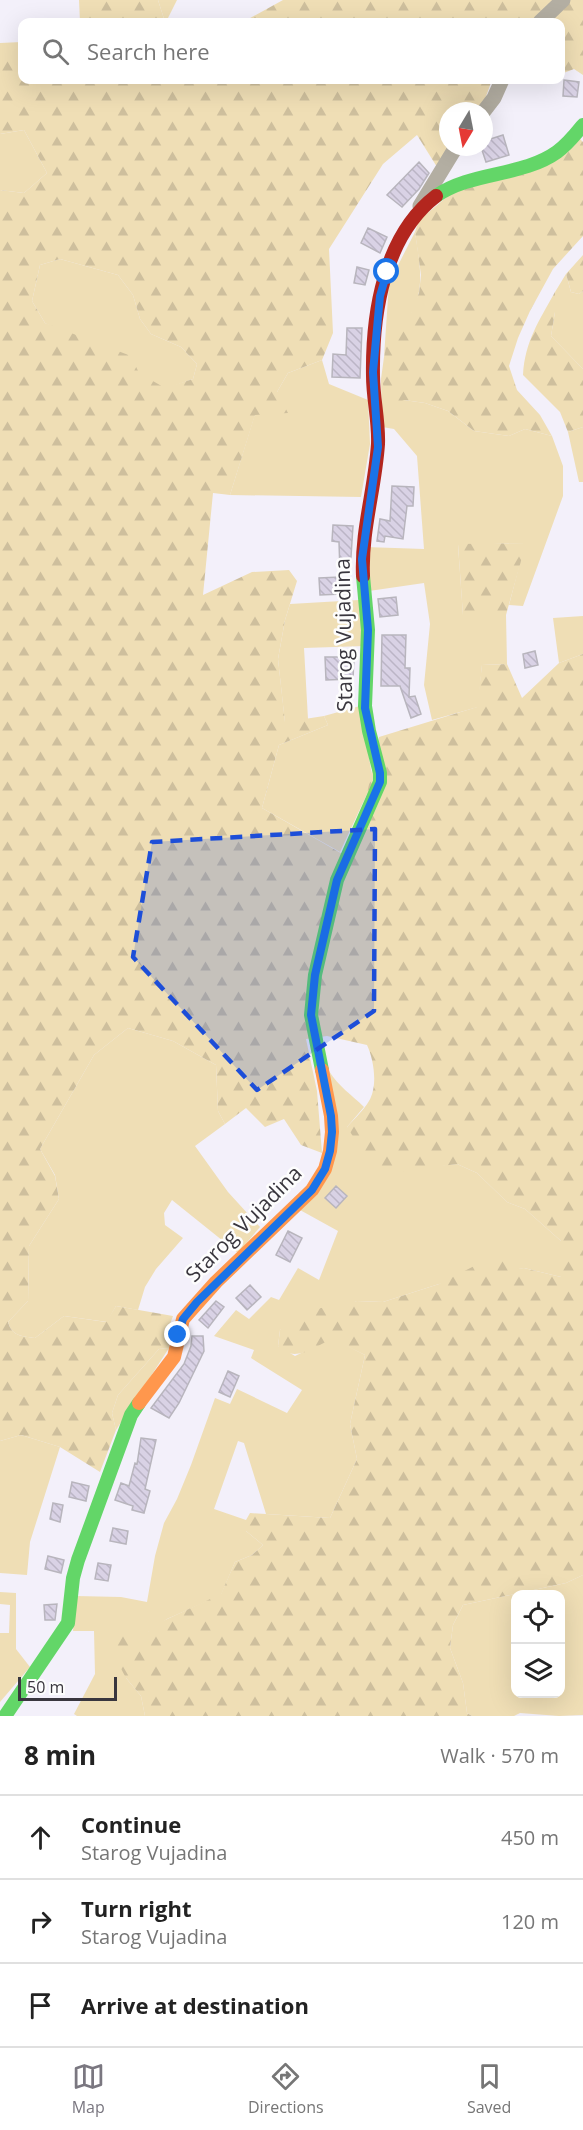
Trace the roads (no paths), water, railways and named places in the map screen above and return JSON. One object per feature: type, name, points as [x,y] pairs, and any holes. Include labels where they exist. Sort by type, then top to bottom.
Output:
[{"type":"street","points":[[544,18],[562,0]]},
{"type":"street","points":[[491,102],[500,84]]},
{"type":"street","name":"Starog Vujadina","points":[[5,1716],[68,1623],[75,1569],[98,1502],[131,1416],[174,1357],[183,1319],[216,1282],[312,1190],[325,1169],[330,1151],[331,1116],[311,1015],[315,975],[337,880],[380,782],[365,708],[368,630],[363,546],[378,440],[373,372],[380,296],[398,246],[416,214],[440,193],[449,188],[524,167],[548,157],[575,138],[583,124]]},
{"type":"street","points":[[416,214],[423,198],[450,156]]}]
